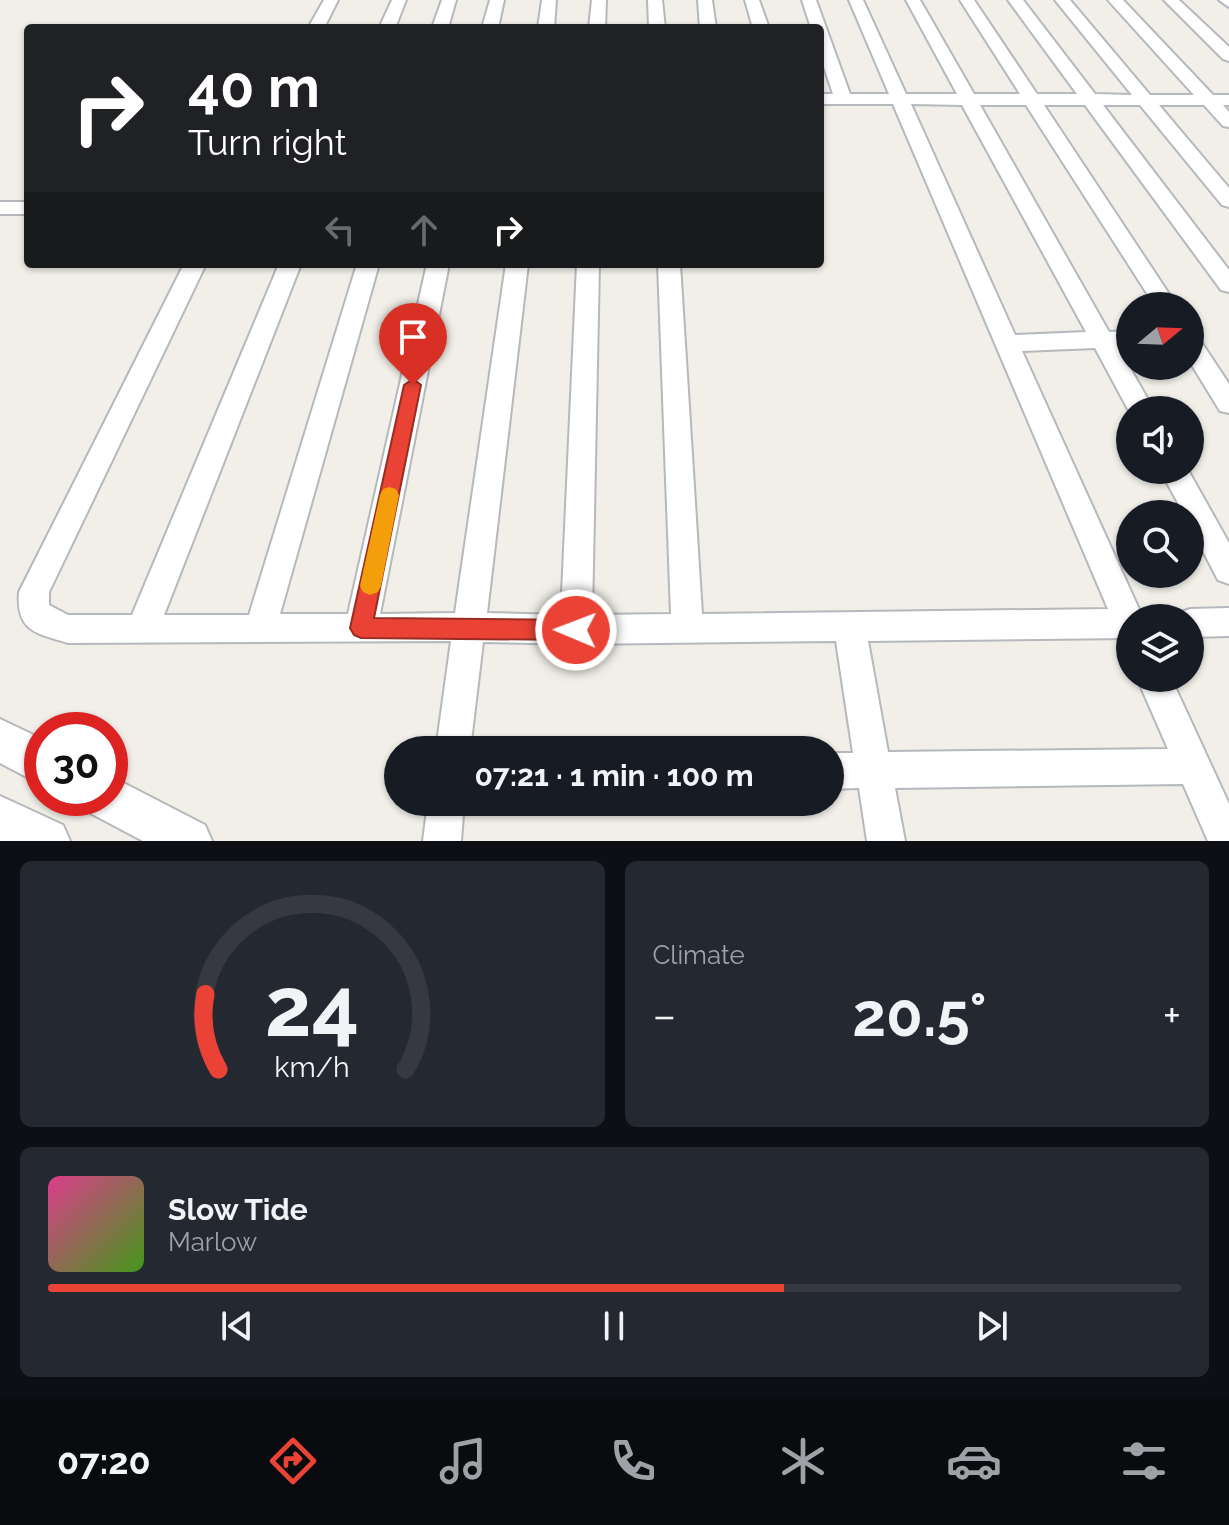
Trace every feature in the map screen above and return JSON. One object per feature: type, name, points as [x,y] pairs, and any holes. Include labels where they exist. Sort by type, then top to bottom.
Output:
[{"type":"street","points":[[318,24],[331,0]]},
{"type":"street","points":[[389,24],[399,0]]},
{"type":"street","points":[[441,24],[449,0]]},
{"type":"street","points":[[491,24],[497,0]]},
{"type":"street","points":[[546,24],[549,0]]},
{"type":"street","points":[[597,24],[599,0]]},
{"type":"street","points":[[655,0],[657,24]]},
{"type":"street","points":[[705,0],[708,24]]},
{"type":"street","points":[[752,0],[760,24]]},
{"type":"street","points":[[809,0],[817,24]]},
{"type":"street","points":[[856,0],[1121,604]]},
{"type":"street","points":[[913,0],[1133,396]]},
{"type":"street","points":[[967,0],[1157,292]]},
{"type":"street","points":[[1015,0],[1229,285]]},
{"type":"street","points":[[1062,0],[1229,201]]},
{"type":"street","points":[[1115,0],[1229,122]]},
{"type":"street","points":[[1171,0],[1229,56]]},
{"type":"street","points":[[824,44],[843,99]]},
{"type":"street","points":[[824,99],[1229,100]]},
{"type":"street","points":[[0,208],[24,208]]},
{"type":"street","points":[[193,268],[34,592],[33,612],[49,623],[68,629],[142,630],[471,627],[576,630],[687,626],[1116,624]]},
{"type":"street","points":[[142,630],[288,268]]},
{"type":"street","points":[[260,629],[367,268]]},
{"type":"street","points":[[361,628],[437,268]]},
{"type":"street","points":[[455,736],[516,268]]},
{"type":"street","points":[[576,630],[588,268]]},
{"type":"street","points":[[669,268],[687,626]]},
{"type":"street","points":[[1008,343],[1116,340]]},
{"type":"street","points":[[1204,365],[1229,404]]},
{"type":"street","points":[[1182,484],[1229,571]]},
{"type":"street","points":[[1204,623],[1229,622]]},
{"type":"street","points":[[849,626],[886,841]]},
{"type":"street","points":[[1160,692],[1227,841]]},
{"type":"street","points":[[0,740],[24,753]]},
{"type":"street","points":[[844,771],[1193,766]]},
{"type":"street","points":[[128,809],[189,841]]},
{"type":"street","points":[[442,841],[445,816]]},
{"type":"street","points":[[0,819],[47,841]]},
{"type":"slow traffic","points":[[370,586],[389,495]]},
{"type":"route","points":[[413,385],[361,628],[576,630]]}]
